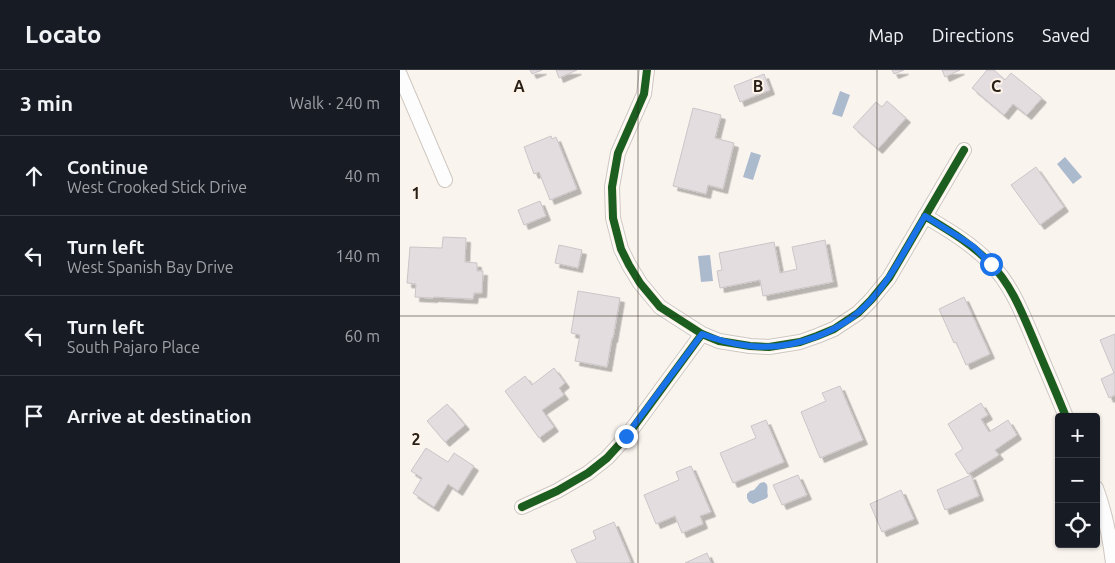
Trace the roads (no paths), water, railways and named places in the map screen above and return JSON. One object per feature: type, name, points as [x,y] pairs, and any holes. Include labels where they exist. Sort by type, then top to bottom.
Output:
[{"type":"street","points":[[647,70],[644,94],[618,153],[612,187],[614,218],[621,249],[640,283],[660,307],[702,334],[727,342],[768,347],[800,342],[834,329],[858,313],[889,278],[964,150]]},
{"type":"street","points":[[400,75],[445,180]]},
{"type":"street","points":[[925,216],[974,247],[1007,284],[1020,307],[1064,413]]},
{"type":"street","points":[[522,507],[557,491],[588,473],[607,458],[626,436],[702,334]]},
{"type":"street","points":[[1100,502],[1109,535],[1113,563]]},
{"type":"water","points":[[840,91],[850,95],[842,117],[832,114]]},
{"type":"water","points":[[751,152],[761,155],[753,180],[743,177]]},
{"type":"water","points":[[1065,157],[1082,177],[1073,184],[1057,164]]},
{"type":"water","points":[[710,255],[713,281],[701,282],[698,256]]},
{"type":"water","points":[[764,482],[767,486],[767,498],[753,504],[749,502],[747,494]]}]
